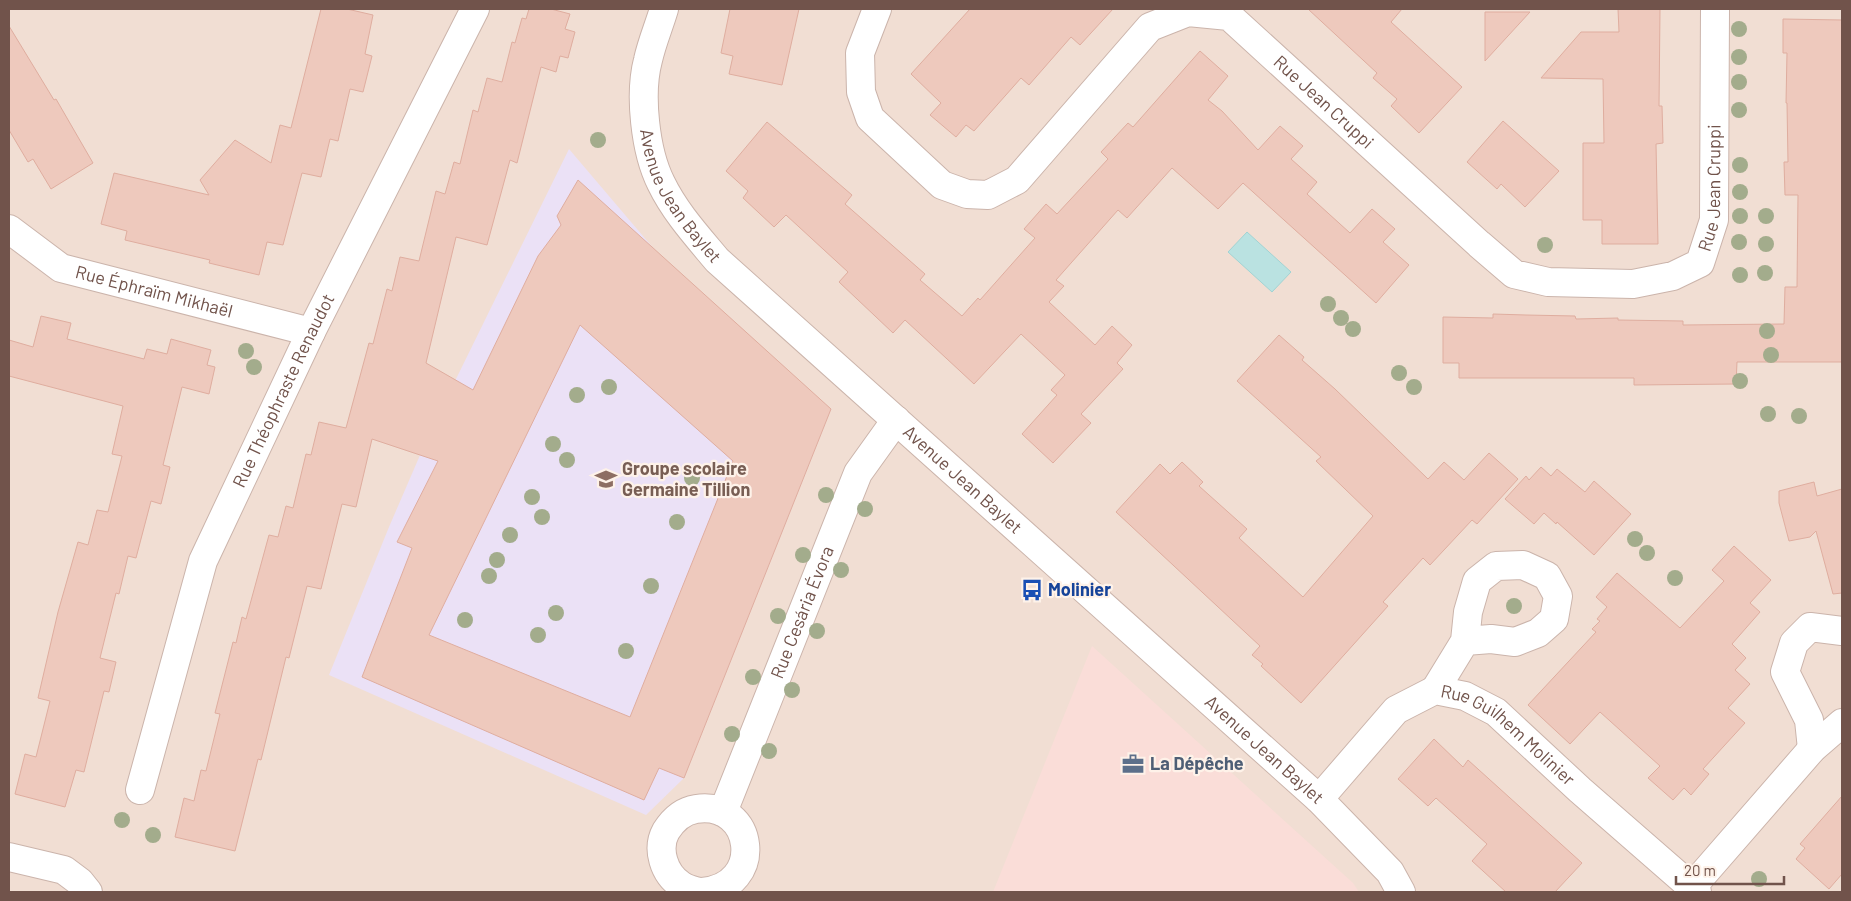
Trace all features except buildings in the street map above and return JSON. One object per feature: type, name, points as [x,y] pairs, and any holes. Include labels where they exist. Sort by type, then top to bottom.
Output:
[{"type":"street","name":"Rue Théophraste Renaudot","points":[[140,790],[203,561],[311,332],[474,9]]},
{"type":"street","name":"Avenue Jean Baylet","points":[[664,9],[647,61],[644,105],[648,144],[660,182],[684,220],[717,260],[1319,799],[1390,872],[1401,892]]},
{"type":"street","name":"Rue Jean Cruppi","points":[[877,9],[860,53],[861,92],[870,118],[942,185],[967,194],[988,195],[1017,180],[1150,27],[1188,12],[1228,16],[1478,244],[1514,274],[1548,282],[1633,284],[1673,276],[1700,263],[1714,220],[1715,9]]},
{"type":"street","name":"Rue Éphraïm Mikhaël","points":[[9,229],[61,268],[311,332]]},
{"type":"street","name":"Rue Cesária Évora","points":[[723,812],[858,473],[896,420]]},
{"type":"street","points":[[1812,749],[1809,720],[1785,672],[1794,643],[1810,627],[1842,630]]},
{"type":"street","points":[[1434,690],[1465,641]]},
{"type":"street","name":"Rue Guilhem Molinier","points":[[1319,799],[1396,710],[1434,690],[1464,696],[1496,712],[1580,790],[1694,889]]},
{"type":"street","points":[[1694,889],[1812,749],[1842,723]]},
{"type":"street","points":[[706,808],[723,812],[730,817],[739,827],[745,839],[746,852],[743,866],[736,877],[726,886],[713,891],[700,892],[680,885],[667,870],[663,859],[662,847],[664,834],[671,823],[681,815],[693,810],[706,808]]},
{"type":"street","points":[[9,857],[64,870],[80,882],[88,892]]},
{"type":"shaded area","points":[[9,9],[1842,9],[1842,892],[9,892]]},
{"type":"shaded area","name":"Groupe scolaire Germaine Tillion","points":[[569,149],[671,269],[831,409],[684,778],[646,815],[329,675],[430,432]]},
{"type":"shaded area","name":"La Dépêche","points":[[1092,646],[1353,883],[1359,892],[993,892]]},
{"type":"water","points":[[1247,232],[1291,272],[1272,292],[1228,252]]},
{"type":"place","name":"Groupe scolaire Germaine Tillion","points":[[606,479]]},
{"type":"place","name":"Molinier","points":[[1032,590]]},
{"type":"place","name":"La Dépêche","points":[[1133,764]]}]
